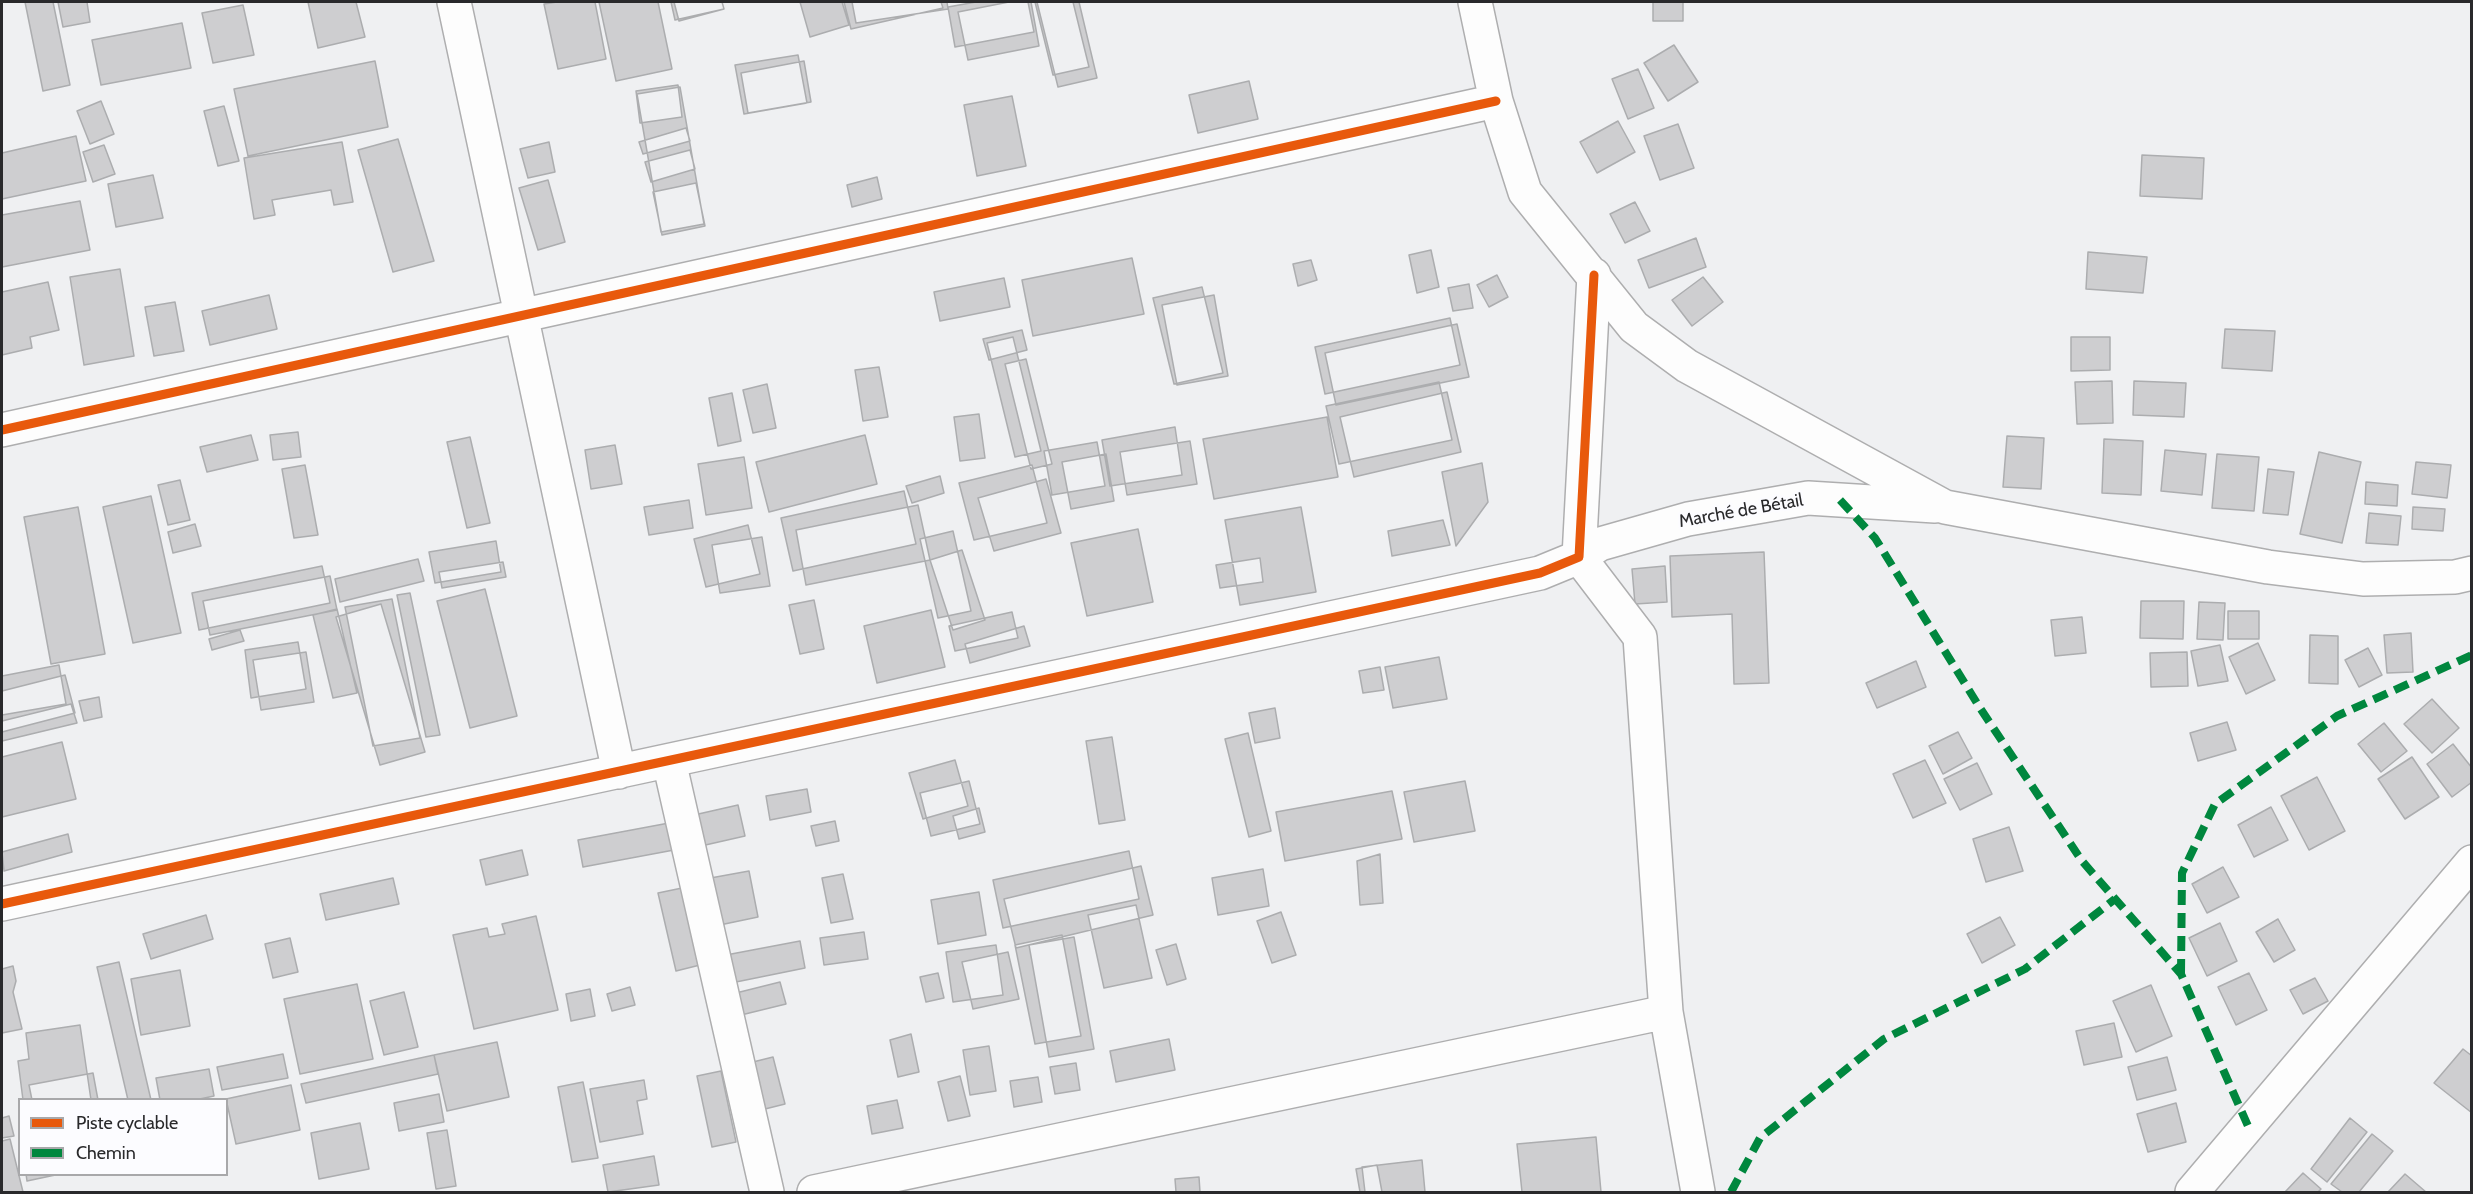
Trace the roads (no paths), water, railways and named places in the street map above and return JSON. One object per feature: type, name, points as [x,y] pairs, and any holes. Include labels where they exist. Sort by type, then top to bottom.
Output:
[{"type":"street","points":[[454,2],[620,772]]},
{"type":"street","points":[[1475,2],[1496,101],[1525,192],[1634,327],[1687,366],[1945,507],[2268,567],[2339,576],[2386,579],[2455,577],[2472,573]]},
{"type":"street","points":[[2,430],[1496,101]]},
{"type":"street","points":[[1593,275],[1580,557],[1640,637],[1666,1012],[1698,1192]]},
{"type":"street","name":"Marché de Bétail","points":[[2,904],[1540,573],[1580,557],[1600,544],[1688,519],[1808,498],[1945,507]]},
{"type":"street","points":[[669,761],[767,1192]]},
{"type":"street","points":[[2192,1192],[2472,862]]},
{"type":"street","points":[[814,1192],[1666,1012]]}]
